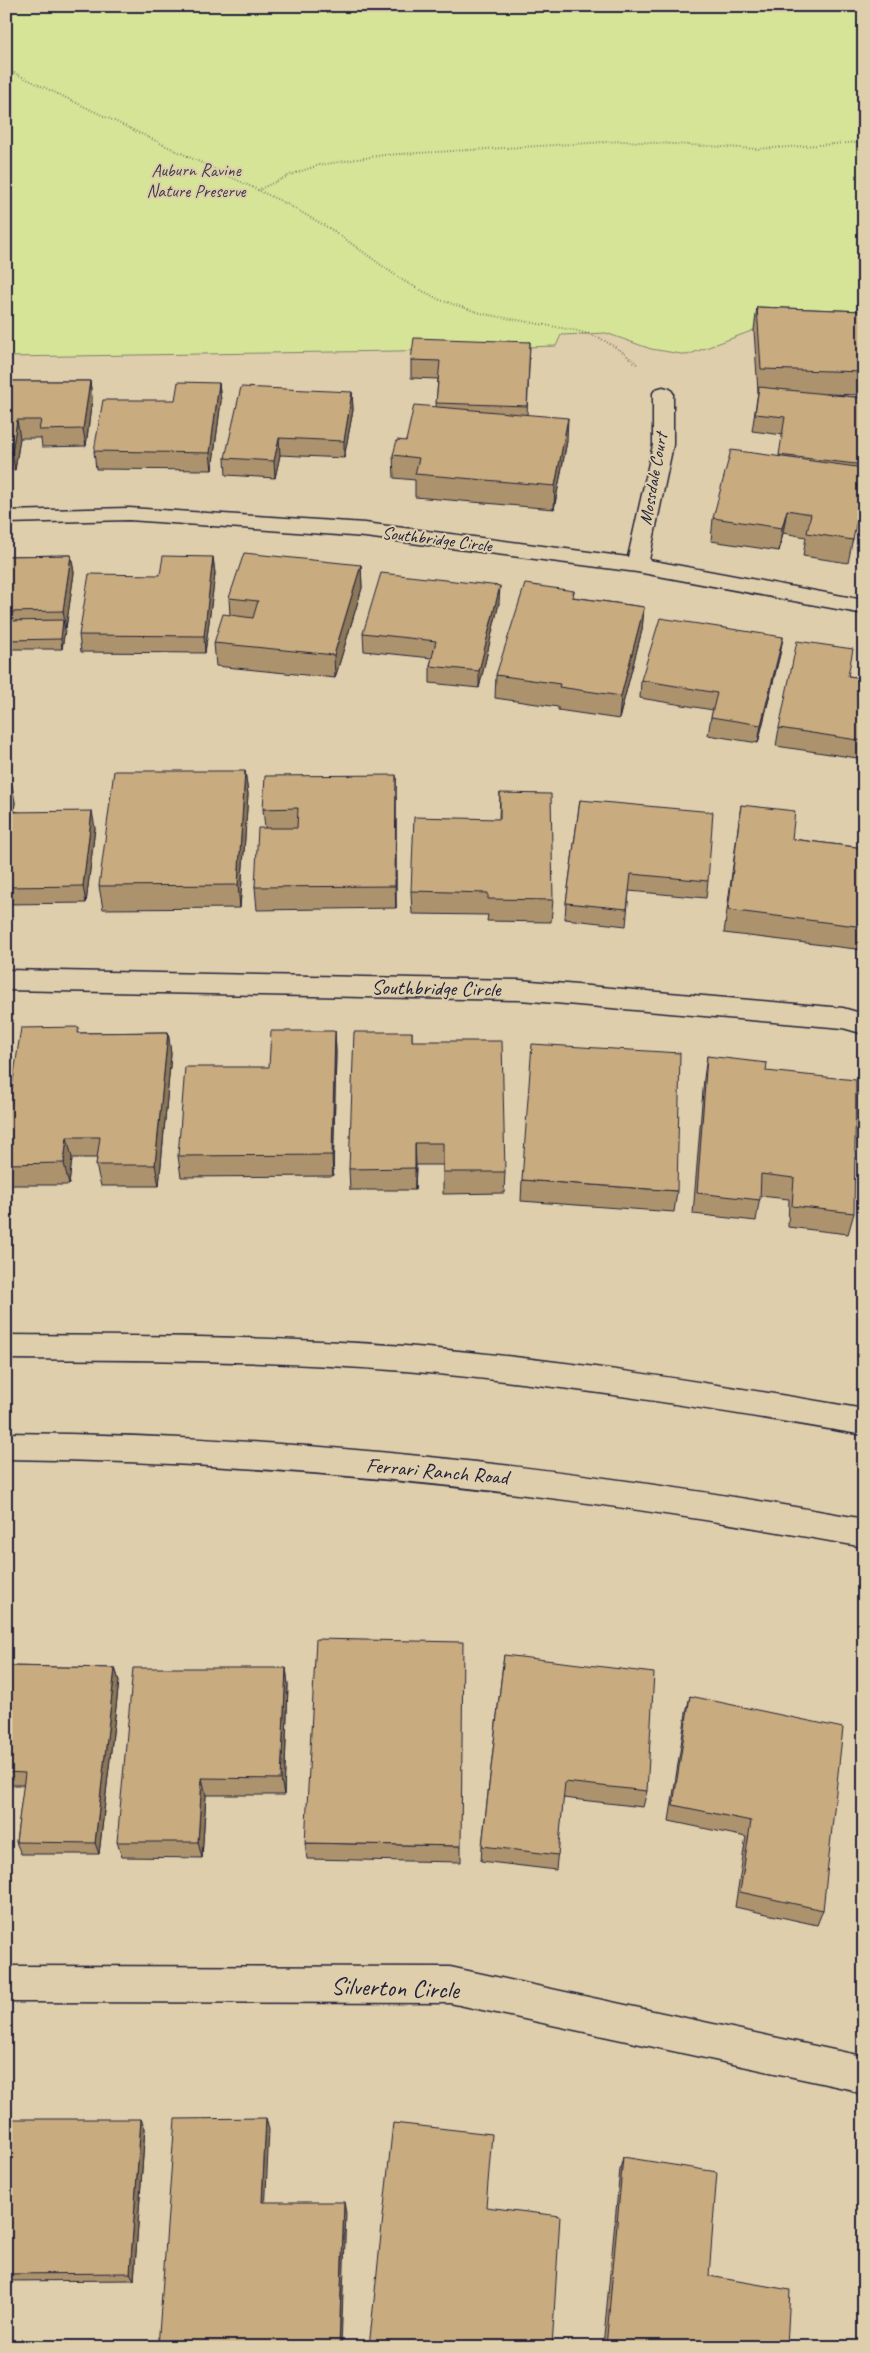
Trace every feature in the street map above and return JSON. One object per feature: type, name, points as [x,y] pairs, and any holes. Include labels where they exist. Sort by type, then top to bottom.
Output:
[{"type":"street","name":"Mossdale Court","points":[[637,564],[663,445],[663,393]]},
{"type":"street","name":"Southbridge Circle","points":[[6,517],[129,514],[365,530],[637,564],[864,607]]},
{"type":"street","name":"Southbridge Circle","points":[[6,980],[520,990],[843,1018],[864,1024]]},
{"type":"street","points":[[6,1347],[199,1348],[341,1354],[525,1371],[683,1392],[864,1422]]},
{"type":"street","name":"Ferrari Ranch Road","points":[[6,1446],[188,1452],[512,1478],[674,1501],[864,1533]]},
{"type":"street","name":"Silverton Circle","points":[[6,1984],[450,1985],[857,2073],[864,2078]]},
{"type":"path","points":[[6,69],[112,122],[258,190],[335,230],[403,283],[438,301],[488,315],[582,331],[606,340],[625,351],[663,393]]},
{"type":"path","points":[[258,190],[306,167],[354,158],[384,155],[623,141],[758,149],[864,142]]},
{"type":"green space","name":"Auburn Ravine Nature Preserve","points":[[6,6],[864,6],[864,328],[754,330],[687,355],[651,349],[606,333],[561,335],[556,346],[397,351],[6,357]]},
{"type":"building","points":[[757,307],[864,311],[864,372],[761,369]]},
{"type":"building","points":[[414,338],[530,342],[527,406],[436,403],[440,361],[411,360]]},
{"type":"building","points":[[6,381],[90,381],[83,429],[39,430],[41,420],[17,420],[12,452],[6,452]]},
{"type":"building","points":[[178,382],[219,383],[210,453],[94,451],[103,400],[175,400]]},
{"type":"building","points":[[241,387],[352,392],[344,441],[279,438],[274,461],[225,458]]},
{"type":"building","points":[[759,387],[864,398],[864,465],[779,455],[785,417],[755,414]]},
{"type":"building","points":[[414,405],[568,418],[555,486],[415,474],[419,458],[393,455],[397,440],[406,441]]},
{"type":"building","points":[[731,450],[864,468],[864,482],[853,540],[807,533],[811,514],[787,510],[782,528],[713,518]]},
{"type":"building","points":[[244,553],[361,565],[334,655],[214,643],[223,614],[253,618],[258,601],[229,598]]},
{"type":"building","points":[[71,555],[63,611],[6,612],[6,556]]},
{"type":"building","points":[[163,556],[213,557],[204,636],[79,635],[89,574],[160,575]]},
{"type":"building","points":[[381,573],[500,586],[479,671],[430,666],[436,641],[363,633]]},
{"type":"building","points":[[525,584],[574,591],[572,597],[644,607],[621,696],[559,687],[560,684],[496,675]]},
{"type":"building","points":[[660,618],[783,637],[761,725],[711,717],[717,693],[641,680]]},
{"type":"building","points":[[63,620],[61,639],[6,640],[6,621]]},
{"type":"building","points":[[797,641],[853,649],[848,676],[864,678],[864,741],[779,728]]},
{"type":"building","points":[[114,771],[245,771],[238,885],[99,886]]},
{"type":"building","points":[[396,775],[395,886],[255,887],[258,828],[297,828],[298,808],[263,809],[265,776]]},
{"type":"building","points":[[6,785],[12,785],[8,812],[92,811],[83,886],[6,887]]},
{"type":"building","points":[[500,793],[551,794],[553,900],[488,899],[488,893],[411,891],[414,817],[500,819]]},
{"type":"building","points":[[580,800],[713,812],[708,881],[631,874],[627,909],[566,903]]},
{"type":"building","points":[[741,805],[795,811],[792,839],[864,848],[864,927],[728,910]]},
{"type":"building","points":[[79,1027],[78,1033],[168,1032],[155,1165],[96,1165],[100,1137],[67,1137],[64,1163],[6,1164],[6,1126],[21,1028]]},
{"type":"building","points":[[271,1031],[335,1031],[332,1155],[178,1156],[185,1067],[269,1067]]},
{"type":"building","points":[[354,1032],[412,1032],[412,1041],[502,1041],[505,1172],[443,1172],[443,1143],[415,1143],[415,1168],[349,1169]]},
{"type":"building","points":[[532,1044],[680,1053],[677,1191],[522,1180]]},
{"type":"building","points":[[707,1056],[767,1063],[766,1071],[856,1080],[854,1213],[792,1206],[794,1178],[761,1174],[760,1200],[697,1193]]},
{"type":"building","points":[[316,1639],[463,1642],[461,1846],[305,1843]]},
{"type":"building","points":[[504,1655],[654,1673],[647,1791],[565,1782],[558,1855],[482,1846]]},
{"type":"building","points":[[6,1666],[115,1668],[95,1843],[16,1842],[25,1773],[6,1772]]},
{"type":"building","points":[[133,1668],[286,1668],[281,1779],[202,1778],[198,1842],[117,1842]]},
{"type":"building","points":[[690,1696],[843,1728],[823,1910],[740,1892],[751,1821],[673,1805]]},
{"type":"building","points":[[266,2118],[262,2202],[344,2202],[339,2347],[158,2347],[175,2119]]},
{"type":"building","points":[[6,2119],[141,2119],[130,2273],[6,2274]]},
{"type":"building","points":[[393,2123],[492,2134],[486,2207],[560,2216],[552,2347],[369,2347]]},
{"type":"building","points":[[623,2157],[717,2172],[709,2276],[790,2290],[787,2347],[606,2347]]}]
